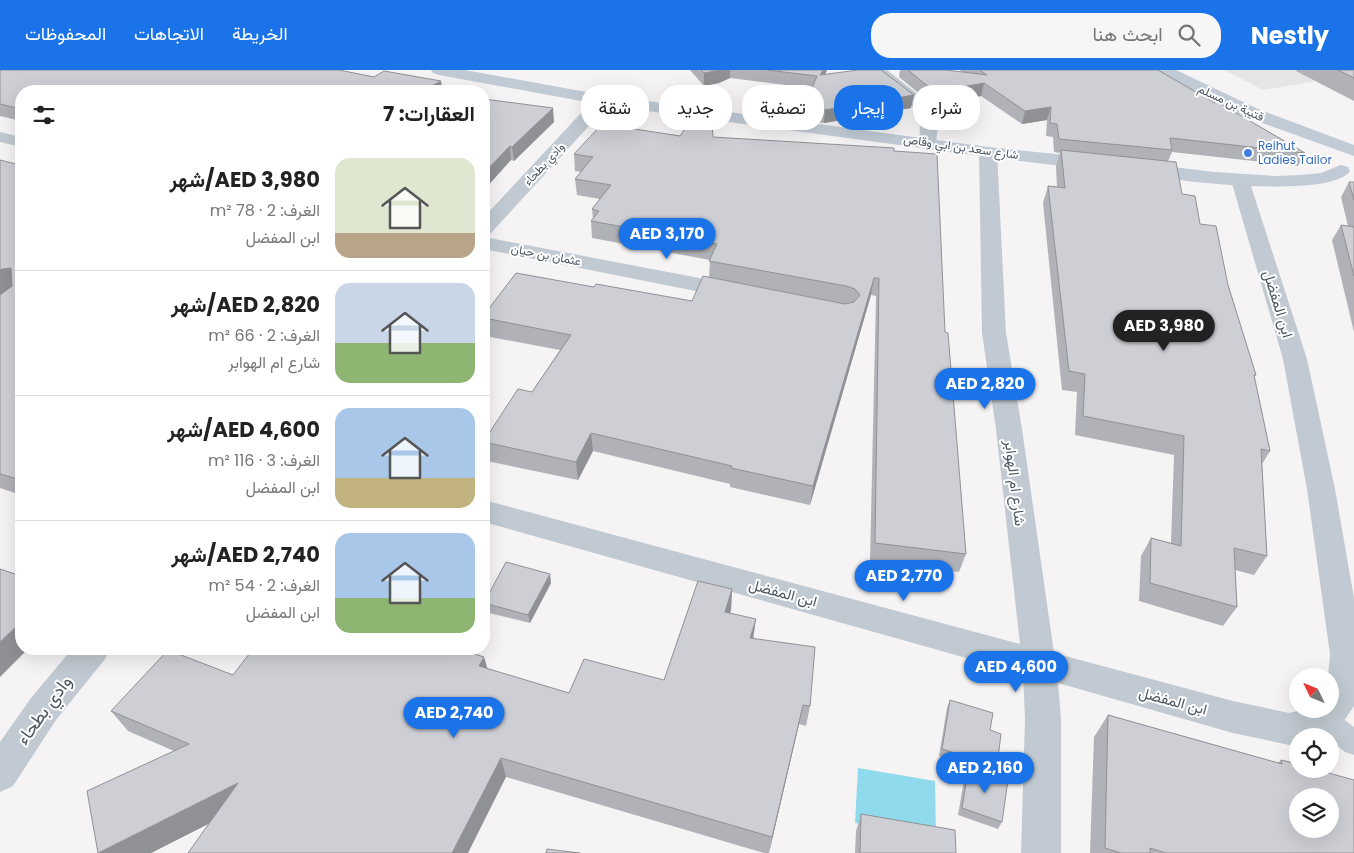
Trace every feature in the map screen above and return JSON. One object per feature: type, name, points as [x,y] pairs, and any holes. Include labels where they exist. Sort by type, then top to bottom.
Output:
[{"type":"street","name":"شارع سعد بن ابي وقاص","points":[[438,70],[581,96]]},
{"type":"street","points":[[877,70],[924,108],[929,115],[931,125],[927,143]]},
{"type":"street","name":"قتيبة بن مسلم","points":[[1164,70],[1272,121],[1354,152]]},
{"type":"street","name":"شارع سعد بن ابي وقاص","points":[[649,106],[988,152],[1244,180],[1292,188],[1344,176]]},
{"type":"street","name":"قتيبة بن مسلم","points":[[1272,121],[1307,142],[1344,176]]},
{"type":"street","name":"وادي بطحاء","points":[[490,222],[581,124]]},
{"type":"street","points":[[0,137],[15,141]]},
{"type":"street","name":"شارع ام الهوابر","points":[[988,152],[994,334],[1009,429],[1039,664],[1043,719],[1041,853]]},
{"type":"street","points":[[1344,176],[1338,159],[1354,152]]},
{"type":"street","name":"ابن المفضل","points":[[490,513],[1233,717],[1289,729],[1325,720],[1344,692],[1346,654],[1324,508],[1295,359],[1244,180]]},
{"type":"street","name":"عثمان بن حيان","points":[[490,245],[756,296]]},
{"type":"street","name":"وادي بطحاء","points":[[0,774],[27,732],[65,680],[88,655]]},
{"type":"lane","points":[[1325,720],[1354,743]]},
{"type":"shaded area","points":[[1224,70],[1354,70],[1348,76],[1263,90]]},
{"type":"water","points":[[858,768],[935,781],[936,836],[855,823]]},
{"type":"building","points":[[0,70],[339,70],[374,77],[384,71],[441,81],[433,85],[15,85],[15,108],[0,104]]},
{"type":"building","points":[[701,70],[720,70],[704,73]]},
{"type":"building","points":[[767,70],[823,70],[820,75],[858,70],[881,70],[901,85],[834,85],[834,108],[825,110],[824,85],[813,85],[817,76]]},
{"type":"building","points":[[908,70],[946,70],[987,75],[980,70],[1158,70],[1305,153],[1170,138],[1172,150],[1059,139],[1057,124],[1050,123],[1051,107],[1025,111],[984,83],[973,85],[926,85]]},
{"type":"building","points":[[1338,70],[1354,70],[1354,78]]},
{"type":"building","points":[[903,87],[913,94],[903,97]]},
{"type":"building","points":[[490,100],[553,108],[512,147],[510,146],[490,167]]},
{"type":"building","points":[[596,130],[641,130],[680,136],[684,130],[712,130],[713,137],[894,148],[894,151],[937,154],[945,332],[948,333],[966,554],[875,543],[879,278],[874,278],[813,486],[731,468],[732,466],[591,433],[576,462],[490,443],[490,432],[518,389],[532,392],[571,335],[490,319],[490,307],[516,273],[594,287],[596,284],[692,301],[703,276],[845,304],[854,302],[860,295],[855,289],[846,286],[709,261],[717,244],[591,221],[599,211],[592,209],[611,185],[575,179],[593,157],[574,154]]},
{"type":"building","points":[[1061,150],[1176,162],[1182,194],[1195,196],[1200,224],[1216,226],[1228,285],[1256,375],[1254,375],[1270,451],[1261,449],[1267,556],[1234,548],[1237,607],[1150,583],[1151,538],[1181,546],[1184,436],[1083,416],[1085,374],[1069,371],[1048,186],[1065,188]]},
{"type":"building","points":[[0,160],[15,164],[15,478],[0,474],[0,295],[12,286],[11,268],[0,270]]},
{"type":"building","points":[[1349,182],[1354,182],[1354,200]]},
{"type":"building","points":[[1341,225],[1354,227],[1354,276]]},
{"type":"building","points":[[506,562],[550,574],[528,615],[490,605],[490,592]]},
{"type":"building","points":[[0,569],[15,574],[15,628],[0,642]]},
{"type":"building","points":[[698,581],[732,589],[725,612],[756,619],[750,638],[815,647],[810,706],[803,705],[772,837],[501,758],[452,853],[188,853],[238,783],[98,853],[87,791],[189,744],[111,711],[163,655],[181,655],[233,675],[248,655],[478,655],[484,657],[479,666],[569,693],[584,659],[664,680]]},
{"type":"building","points":[[950,700],[993,713],[990,730],[1001,734],[997,766],[942,749]]},
{"type":"building","points":[[1108,715],[1282,764],[1281,760],[1289,762],[1289,778],[1339,778],[1339,776],[1354,780],[1354,853],[1166,853],[1150,848],[1150,853],[1121,853],[1105,848]]},
{"type":"building","points":[[969,766],[1008,780],[1002,822],[962,808]]},
{"type":"building","points":[[861,814],[955,830],[956,853],[860,853]]},
{"type":"building","points":[[547,849],[580,853],[546,853]]},
{"type":"place","name":"Reihut Ladies Tailor","points":[[1248,153]]}]
